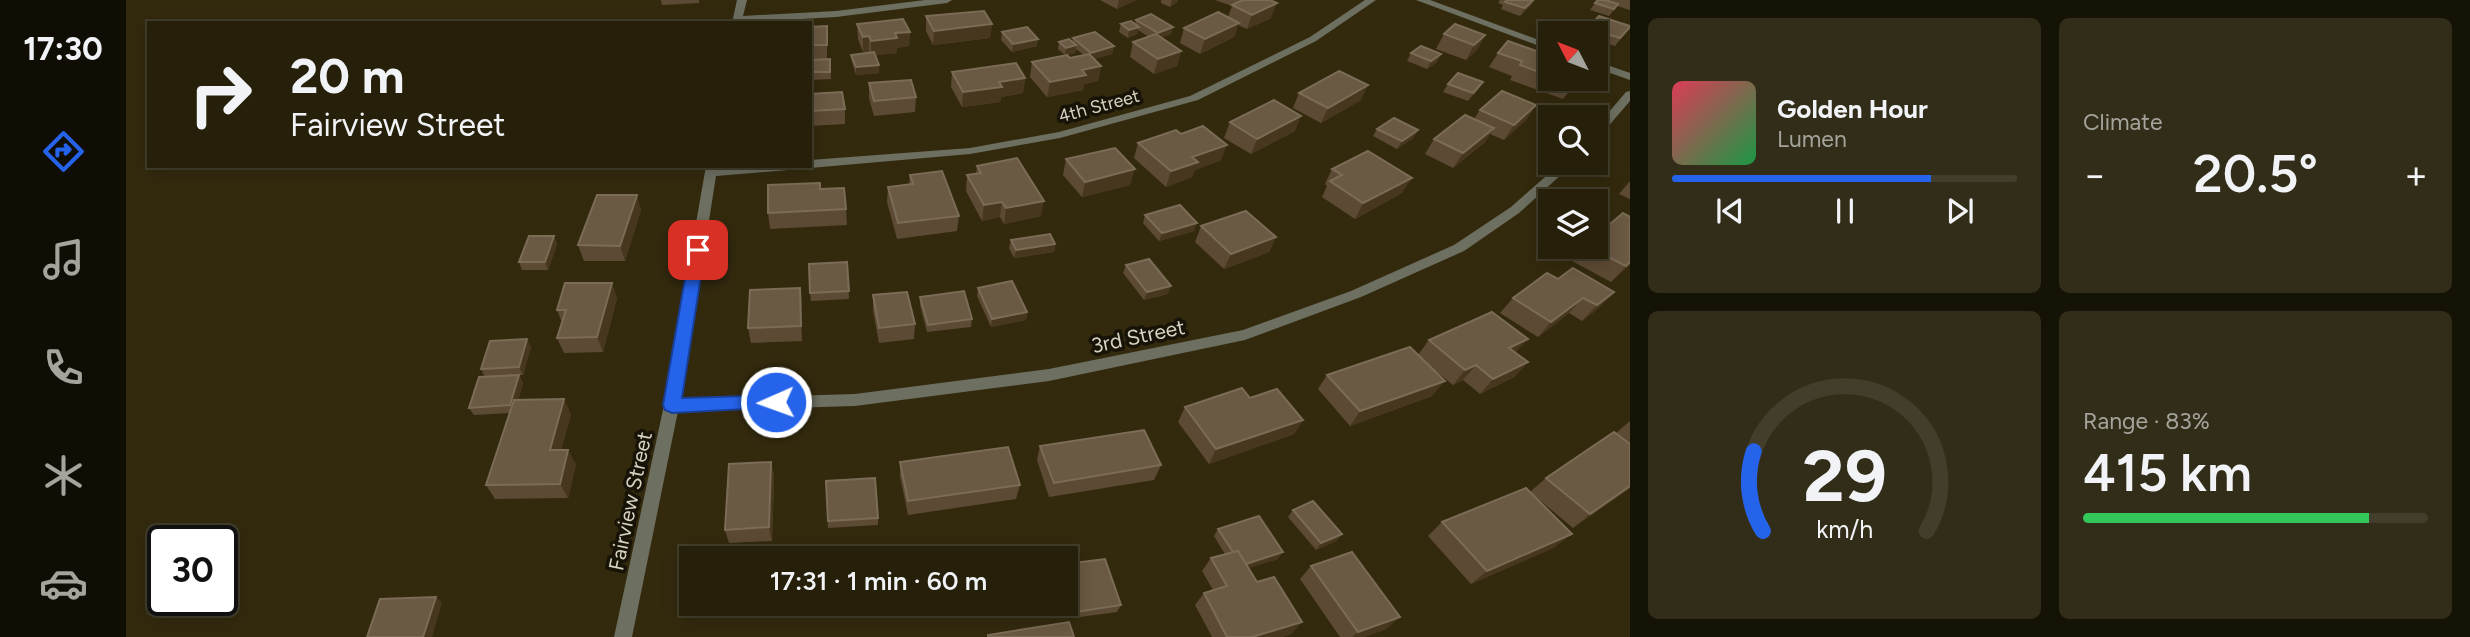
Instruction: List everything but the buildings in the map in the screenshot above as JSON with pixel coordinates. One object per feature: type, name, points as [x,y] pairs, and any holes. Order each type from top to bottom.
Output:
[{"type":"street","points":[[742,0],[738,21],[836,14],[947,0]]},
{"type":"street","name":"4th Street","points":[[812,164],[970,151],[1060,135],[1194,98],[1313,39],[1371,0]]},
{"type":"street","points":[[1421,0],[1538,43]]},
{"type":"street","points":[[1608,69],[1630,77]]},
{"type":"street","points":[[1608,120],[1630,94]]},
{"type":"street","points":[[711,170],[750,168]]},
{"type":"street","name":"Fairview Street","points":[[624,637],[672,405],[711,170]]},
{"type":"street","name":"3rd Street","points":[[672,405],[855,400],[1049,375],[1245,335],[1356,294],[1459,248],[1515,210],[1554,175]]},
{"type":"route","points":[[698,250],[672,405],[776,402]]}]
